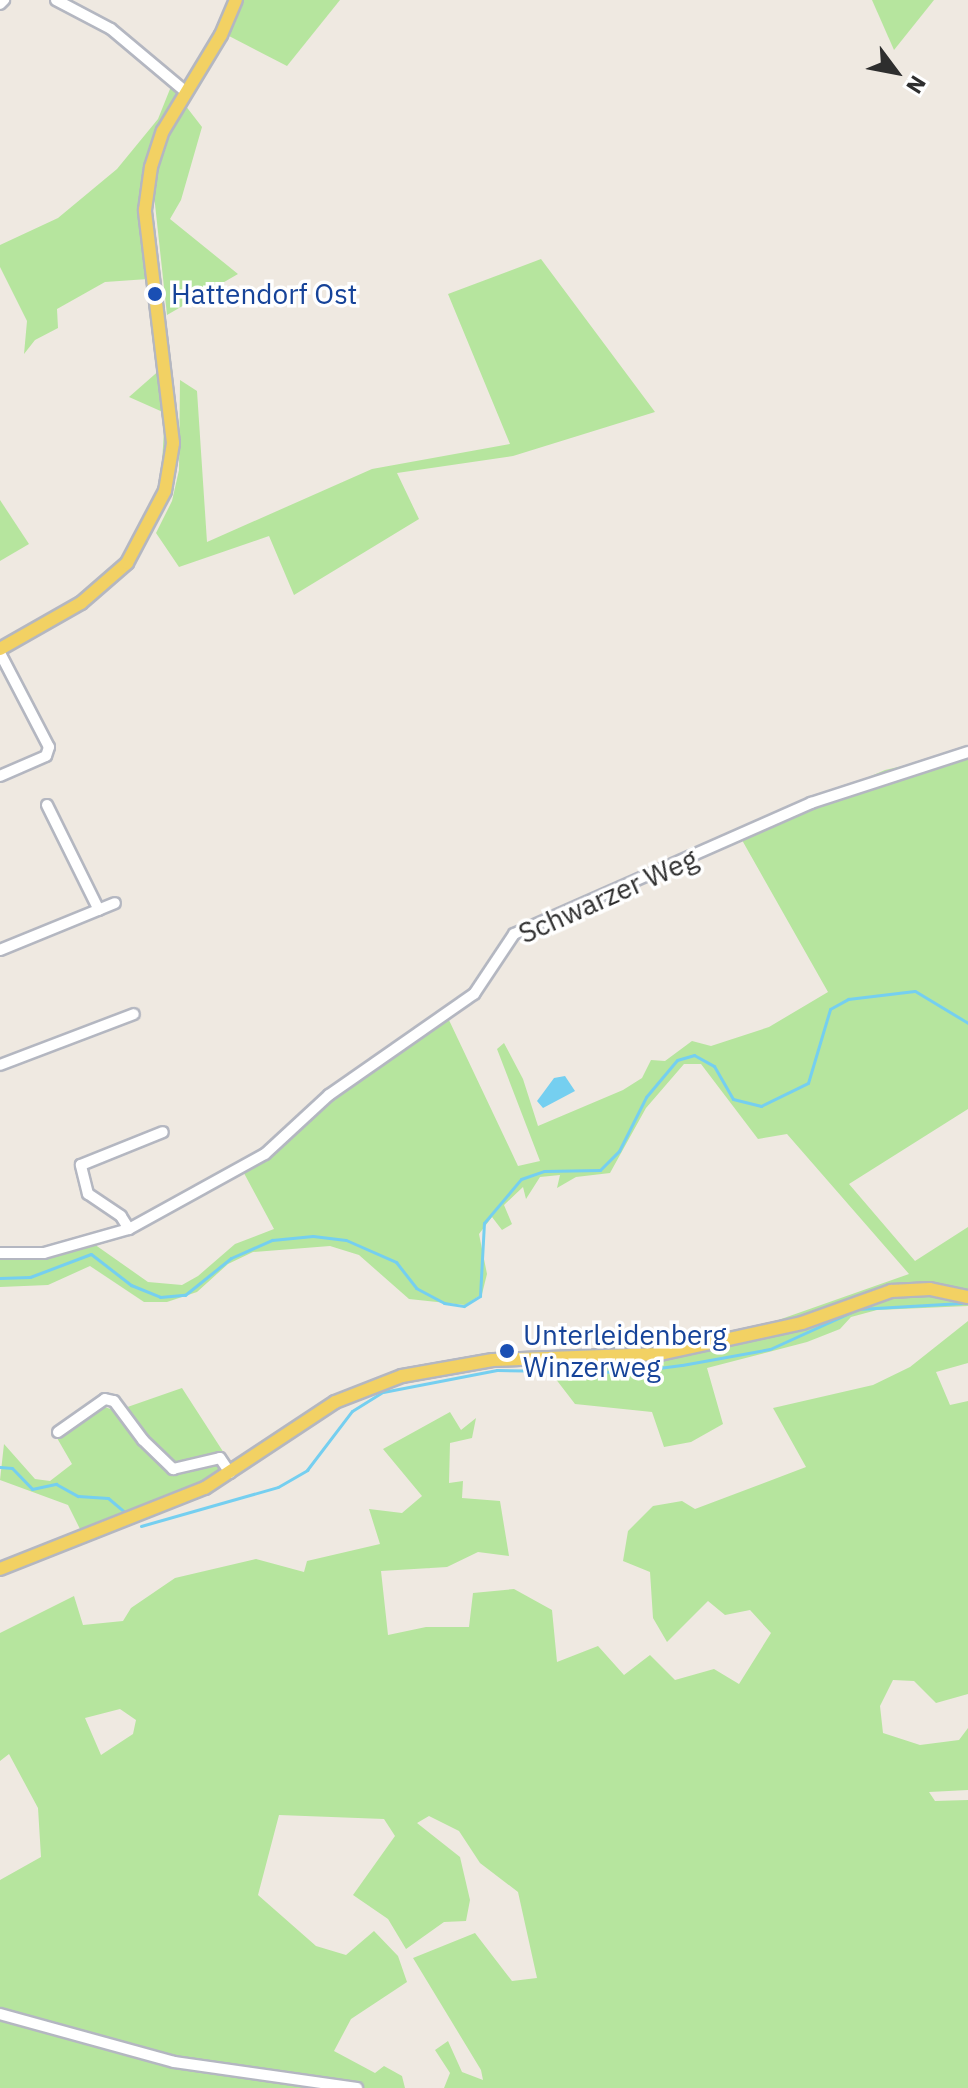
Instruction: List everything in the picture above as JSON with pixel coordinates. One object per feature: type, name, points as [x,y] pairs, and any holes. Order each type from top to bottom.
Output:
[{"type":"main road","points":[[0,651],[81,603],[127,563],[148,530],[170,470],[168,381],[145,210],[163,131],[221,35],[236,0]]},
{"type":"main road","points":[[0,1569],[182,1498],[230,1473],[335,1402],[402,1376],[493,1360],[660,1354],[802,1323],[891,1291],[930,1289],[968,1297]]},
{"type":"street","points":[[56,0],[77,3],[185,91]]},
{"type":"street","points":[[0,651],[49,747],[46,756],[0,776]]},
{"type":"street","name":"Schwarzer Weg","points":[[0,1253],[44,1253],[129,1229],[265,1154],[329,1095],[474,994],[514,934],[811,803],[968,752]]},
{"type":"street","points":[[47,805],[99,910]]},
{"type":"street","points":[[0,950],[115,903]]},
{"type":"street","points":[[0,1065],[134,1014]]},
{"type":"street","points":[[129,1229],[121,1216],[83,1188],[81,1165],[163,1132]]},
{"type":"street","points":[[58,1432],[105,1399],[114,1401],[143,1440],[173,1469],[220,1458],[230,1473]]},
{"type":"street","points":[[0,2014],[174,2062],[357,2088]]},
{"type":"green space","points":[[243,0],[340,0],[287,66],[229,36]]},
{"type":"green space","points":[[872,0],[934,0],[894,50]]},
{"type":"green space","points":[[172,84],[179,90],[146,177],[148,279],[105,282],[57,309],[58,328],[35,340],[24,354],[27,321],[0,267],[0,245],[58,218],[117,169],[158,119]]},
{"type":"green space","points":[[185,105],[202,127],[181,200],[170,219],[238,274],[167,315],[154,195],[160,155]]},
{"type":"green space","points":[[541,259],[655,412],[513,456],[397,473],[419,519],[294,595],[269,536],[179,567],[156,533],[172,501],[179,470],[180,380],[197,391],[207,542],[372,469],[510,444],[448,294]]},
{"type":"green space","points":[[162,368],[170,449],[165,478],[148,520],[161,480],[165,413],[129,397]]},
{"type":"green space","points":[[0,500],[29,544],[0,561]]},
{"type":"green space","points":[[968,751],[968,1109],[849,1184],[915,1261],[968,1227],[968,1306],[877,1310],[851,1317],[840,1329],[807,1342],[707,1368],[723,1424],[691,1442],[664,1447],[652,1412],[575,1404],[555,1378],[575,1352],[753,1329],[909,1274],[787,1134],[758,1139],[701,1064],[684,1064],[646,1108],[610,1173],[576,1177],[557,1188],[560,1175],[540,1177],[526,1199],[523,1187],[504,1205],[512,1224],[502,1230],[492,1217],[479,1234],[487,1274],[482,1294],[465,1305],[409,1299],[359,1255],[330,1246],[253,1252],[228,1264],[197,1292],[167,1302],[144,1302],[90,1266],[48,1285],[0,1287],[0,1257],[46,1258],[94,1244],[148,1282],[182,1285],[198,1276],[235,1244],[274,1229],[238,1162],[275,1141],[354,1070],[363,1077],[448,1018],[518,1166],[540,1161],[497,1049],[504,1043],[523,1079],[538,1126],[623,1090],[642,1078],[651,1060],[665,1061],[692,1041],[711,1046],[769,1027],[828,992],[738,833],[885,770]]},
{"type":"green space","points":[[968,1321],[968,1363],[936,1372],[950,1405],[968,1401],[968,1694],[936,1703],[914,1681],[893,1680],[880,1706],[883,1733],[920,1745],[959,1740],[968,1728],[968,1790],[929,1792],[935,1801],[968,1800],[968,2088],[444,2088],[450,2073],[435,2050],[448,2041],[462,2072],[483,2080],[481,2070],[413,1958],[475,1933],[512,1981],[537,1978],[518,1892],[480,1863],[459,1831],[429,1816],[417,1823],[460,1857],[470,1900],[466,1921],[444,1922],[406,1949],[388,1919],[353,1895],[395,1836],[384,1819],[279,1815],[258,1895],[316,1946],[346,1955],[374,1931],[398,1956],[407,1982],[351,2019],[334,2051],[375,2073],[384,2066],[402,2076],[405,2088],[0,2088],[0,1880],[41,1857],[38,1808],[9,1754],[0,1761],[0,1633],[74,1596],[83,1625],[123,1621],[131,1608],[175,1578],[256,1559],[304,1572],[307,1561],[380,1544],[369,1509],[402,1513],[422,1496],[383,1449],[450,1412],[461,1430],[476,1418],[472,1438],[450,1443],[449,1483],[463,1481],[462,1498],[500,1501],[509,1556],[478,1552],[447,1567],[381,1571],[388,1635],[426,1627],[469,1627],[473,1593],[514,1589],[552,1610],[557,1662],[598,1646],[624,1675],[650,1655],[675,1680],[714,1669],[739,1684],[771,1633],[750,1610],[725,1615],[708,1601],[667,1642],[653,1618],[650,1572],[623,1561],[628,1531],[653,1506],[682,1501],[695,1509],[806,1467],[773,1408],[873,1385],[910,1367]],"holes":[[[120,1709],[136,1720],[133,1734],[101,1755],[85,1718]]]},
{"type":"green space","points":[[182,1388],[233,1467],[195,1490],[82,1533],[68,1505],[0,1480],[4,1444],[35,1479],[50,1481],[72,1464],[57,1438],[102,1406],[116,1411]]},
{"type":"water","points":[[565,1076],[575,1091],[543,1108],[537,1101],[554,1078]]},
{"type":"waterway","points":[[0,1278],[30,1277],[91,1254],[131,1285],[160,1297],[185,1295],[231,1258],[272,1240],[313,1236],[346,1240],[396,1262],[416,1288],[444,1303],[464,1306],[480,1296],[484,1223],[521,1179],[544,1171],[600,1170],[619,1151],[646,1097],[677,1060],[694,1055],[714,1066],[733,1099],[761,1106],[808,1083],[830,1009],[848,999],[915,991],[968,1023]]},
{"type":"waterway","points":[[141,1526],[278,1487],[307,1470],[352,1411],[383,1392],[497,1370],[628,1372],[682,1365],[770,1349],[858,1309],[962,1303]]},
{"type":"waterway","points":[[0,1467],[12,1468],[32,1489],[56,1484],[78,1496],[108,1498],[126,1513]]},
{"type":"place","name":"Hattendorf Ost","points":[[155,294]]},
{"type":"place","name":"Unterleidenberg Winzerweg","points":[[507,1351]]}]
